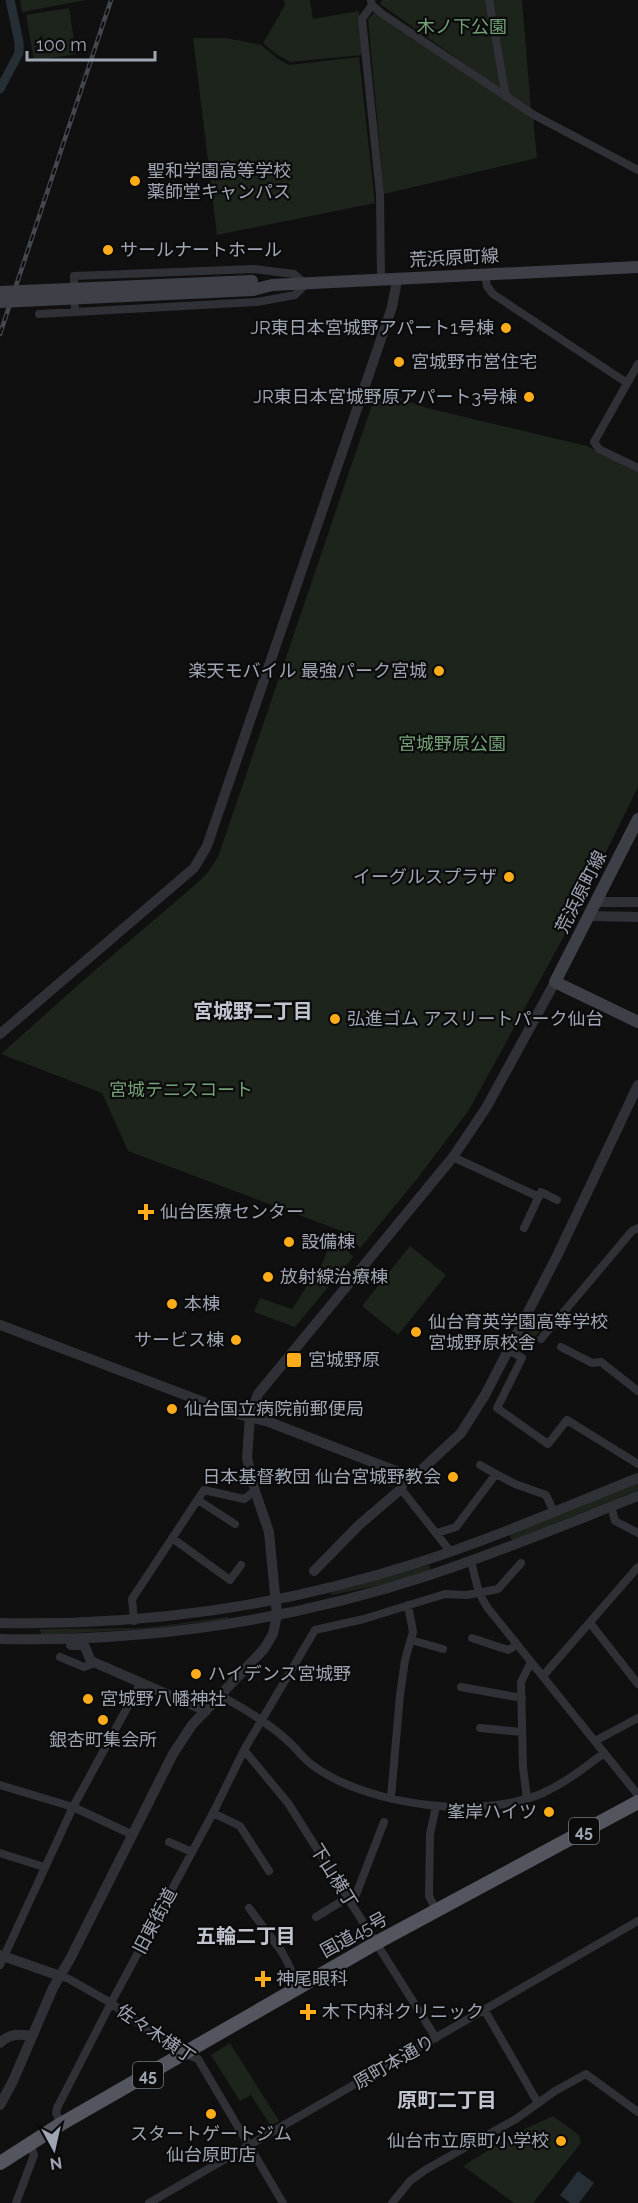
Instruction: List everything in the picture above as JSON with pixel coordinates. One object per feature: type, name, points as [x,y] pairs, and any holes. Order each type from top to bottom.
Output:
[{"type":"highway","name":"国道45号","points":[[0,2163],[62,2124],[376,1943],[638,1802]]},
{"type":"main road","name":"荒浜原町線","points":[[0,302],[252,286],[638,267]]},
{"type":"main road","name":"荒浜原町線","points":[[0,292],[252,286]]},
{"type":"main road","name":"荒浜原町線","points":[[555,982],[634,833],[638,819]]},
{"type":"main road","points":[[555,982],[638,1022]]},
{"type":"street","points":[[489,0],[506,97]]},
{"type":"street","points":[[381,281],[380,194],[362,19],[372,3],[534,115],[638,170]]},
{"type":"street","points":[[39,314],[257,302],[295,295],[306,284],[294,274],[254,269],[72,275],[75,311]]},
{"type":"street","points":[[485,275],[487,286],[493,294],[627,383]]},
{"type":"street","points":[[0,1034],[194,868],[205,851],[392,307],[397,280]]},
{"type":"street","points":[[638,364],[594,442],[599,449],[638,468]]},
{"type":"street","points":[[596,902],[638,902]]},
{"type":"street","points":[[590,916],[638,917]]},
{"type":"street","points":[[0,2105],[60,1976],[173,1754],[192,1725],[264,1649],[273,1634],[277,1615],[269,1532],[247,1458],[250,1417],[258,1394],[453,1157],[486,1108],[555,982]]},
{"type":"street","points":[[0,1325],[230,1412],[269,1422],[406,1474],[417,1474],[423,1471],[461,1433],[485,1395],[558,1254],[638,1085]]},
{"type":"street","points":[[453,1157],[539,1197]]},
{"type":"street","points":[[524,1228],[541,1192],[556,1200]]},
{"type":"street","points":[[541,1339],[597,1271],[638,1227]]},
{"type":"street","points":[[561,1347],[592,1363],[601,1362],[636,1387]]},
{"type":"street","points":[[508,1350],[522,1358],[497,1408],[548,1444],[567,1420],[638,1464]]},
{"type":"street","points":[[480,1465],[515,1484],[546,1495],[554,1512]]},
{"type":"street","points":[[314,1571],[359,1525],[401,1489],[406,1474]]},
{"type":"street","points":[[437,1533],[456,1527],[496,1474]]},
{"type":"street","points":[[0,1623],[134,1621],[204,1612],[275,1599],[380,1574],[450,1551],[638,1478]]},
{"type":"street","points":[[401,1489],[450,1551]]},
{"type":"street","points":[[134,1621],[132,1599],[204,1490],[244,1499],[255,1491]]},
{"type":"street","points":[[0,1639],[159,1634],[277,1615],[391,1587],[471,1561],[638,1496]]},
{"type":"street","points":[[198,1500],[235,1524]]},
{"type":"street","points":[[611,1506],[615,1521],[638,1533]]},
{"type":"street","points":[[172,1538],[230,1580],[241,1565]]},
{"type":"street","points":[[471,1561],[479,1593],[487,1607],[638,1795]]},
{"type":"street","points":[[479,1593],[498,1589],[521,1563]]},
{"type":"street","points":[[543,1676],[638,1567]]},
{"type":"street","name":"旧東街道","points":[[62,2124],[56,2113],[57,2108],[244,1750],[315,1630],[364,1619],[446,1594],[479,1593]]},
{"type":"street","points":[[391,1797],[400,1695],[405,1660],[413,1632],[408,1605]]},
{"type":"street","points":[[590,1623],[638,1684]]},
{"type":"street","points":[[95,1663],[93,1648],[98,1644],[131,1642],[159,1634]]},
{"type":"street","points":[[472,1638],[508,1650],[517,1645]]},
{"type":"street","points":[[39,1639],[58,1645],[84,1646],[88,1658],[95,1663],[206,1711]]},
{"type":"street","points":[[411,1640],[443,1649]]},
{"type":"street","points":[[60,1657],[84,1667],[95,1663]]},
{"type":"street","points":[[527,1798],[523,1767],[521,1682],[531,1662]]},
{"type":"street","points":[[60,1976],[1,1959],[73,1807],[140,1684]]},
{"type":"street","points":[[461,1687],[522,1698]]},
{"type":"street","points":[[221,1696],[262,1719],[313,1767],[356,1788],[436,1806],[493,1806],[542,1794],[564,1782],[604,1753]]},
{"type":"street","points":[[595,1741],[638,1718]]},
{"type":"street","points":[[480,1728],[522,1732]]},
{"type":"street","name":"下山横丁","points":[[244,1750],[288,1803],[436,2038]]},
{"type":"street","points":[[0,1785],[73,1807],[132,1834]]},
{"type":"street","points":[[436,1806],[430,1834],[429,1896],[436,1910]]},
{"type":"street","points":[[213,1813],[240,1826],[268,1871]]},
{"type":"street","points":[[316,1917],[349,1902],[384,1822]]},
{"type":"street","points":[[169,1842],[192,1852]]},
{"type":"street","points":[[0,1853],[44,1867]]},
{"type":"street","points":[[249,1908],[282,1952],[300,1987]]},
{"type":"street","name":"原町本通り","points":[[149,2203],[638,1921]]},
{"type":"street","name":"佐々木横丁","points":[[60,1976],[111,2003],[170,2047],[198,2060],[283,2203]]},
{"type":"street","points":[[484,2009],[538,2103]]},
{"type":"street","points":[[0,2043],[8,2036],[32,2036]]},
{"type":"street","points":[[392,2203],[410,2181],[425,2170],[516,2119],[555,2091],[586,2074],[638,2112]]},
{"type":"street","points":[[16,2203],[34,2155],[30,2144]]},
{"type":"green space","points":[[20,0],[86,0],[22,12]]},
{"type":"green space","points":[[284,0],[310,0],[313,19],[359,11],[362,55],[290,62],[276,54],[263,43],[285,5]]},
{"type":"green space","name":"木ノ下公園","points":[[382,0],[485,0],[503,91],[380,4]]},
{"type":"green space","points":[[492,0],[522,0],[531,109],[509,94]]},
{"type":"green space","points":[[69,8],[76,54],[34,61],[26,15]]},
{"type":"green space","points":[[374,13],[533,118],[537,158],[384,194],[368,19]]},
{"type":"green space","points":[[193,38],[226,38],[261,45],[289,65],[359,57],[375,203],[217,235]]},
{"type":"green space","name":"宮城野原公園","points":[[377,390],[427,408],[587,446],[638,472],[638,787],[570,925],[469,1110],[417,1179],[360,1248],[347,1233],[128,1151],[102,1093],[1,1054],[196,884],[209,871],[218,857]]},
{"type":"green space","points":[[339,1240],[353,1257],[295,1327],[254,1312],[260,1298],[292,1309],[323,1262],[331,1241]]},
{"type":"green space","points":[[410,1246],[446,1275],[398,1335],[362,1306]]},
{"type":"green space","points":[[535,1317],[548,1325],[527,1343],[523,1351],[519,1352],[517,1346],[531,1320],[533,1321]]},
{"type":"green space","points":[[638,1483],[638,1490],[512,1541],[509,1534]]},
{"type":"green space","points":[[429,1565],[431,1570],[386,1584],[331,1595],[331,1593]]},
{"type":"green space","points":[[228,1617],[228,1619],[144,1629],[41,1635],[40,1629],[144,1628]]},
{"type":"green space","points":[[230,2043],[279,2121],[271,2126],[251,2095],[240,2101],[211,2055]]},
{"type":"green space","points":[[553,2116],[579,2135],[581,2143],[533,2203],[514,2203],[463,2166],[516,2133]]},
{"type":"shaded area","points":[[578,2171],[594,2183],[579,2203],[570,2203],[560,2195]]},
{"type":"waterway","points":[[0,89],[19,53],[19,42],[10,0]]},
{"type":"railway","points":[[0,334],[111,0]]},
{"type":"place","name":"聖和学園高等学校 薬師堂キャンパス","points":[[135,181]]},
{"type":"place","name":"サールナートホール","points":[[108,250]]},
{"type":"place","name":"JR東日本宮城野アパート1号棟","points":[[506,328]]},
{"type":"place","name":"宮城野市営住宅","points":[[399,362]]},
{"type":"place","name":"JR東日本宮城野原アパート3号棟","points":[[529,397]]},
{"type":"place","name":"楽天モバイル 最強パーク宮城","points":[[439,671]]},
{"type":"place","name":"イーグルスプラザ","points":[[509,877]]},
{"type":"place","name":"弘進ゴム アスリートパーク仙台","points":[[335,1019]]},
{"type":"place","name":"仙台医療センター","points":[[146,1212]]},
{"type":"place","name":"設備棟","points":[[289,1242]]},
{"type":"place","name":"放射線治療棟","points":[[268,1277]]},
{"type":"place","name":"本棟","points":[[172,1304]]},
{"type":"place","name":"仙台育英学園高等学校 宮城野原校舎","points":[[416,1332]]},
{"type":"place","name":"サービス棟","points":[[236,1340]]},
{"type":"place","name":"宮城野原","points":[[294,1360]]},
{"type":"place","name":"仙台国立病院前郵便局","points":[[172,1409]]},
{"type":"place","name":"日本基督教団 仙台宮城野教会","points":[[453,1477]]},
{"type":"place","name":"ハイデンス宮城野","points":[[196,1674]]},
{"type":"place","name":"宮城野八幡神社","points":[[88,1699]]},
{"type":"place","name":"銀杏町集会所","points":[[103,1720]]},
{"type":"place","name":"峯岸ハイツ","points":[[549,1812]]},
{"type":"place","name":"神尾眼科","points":[[263,1979]]},
{"type":"place","name":"木下内科クリニック","points":[[308,2012]]},
{"type":"place","name":"スタートゲートジム 仙台原町店","points":[[211,2114]]},
{"type":"place","name":"仙台市立原町小学校","points":[[561,2141]]},
{"type":"district","name":"宮城野二丁目","points":[[253,1011]]},
{"type":"district","name":"五輪二丁目","points":[[246,1936]]},
{"type":"district","name":"原町二丁目","points":[[447,2100]]},
{"type":"park label","name":"宮城テニスコート","points":[[181,1090]]}]
